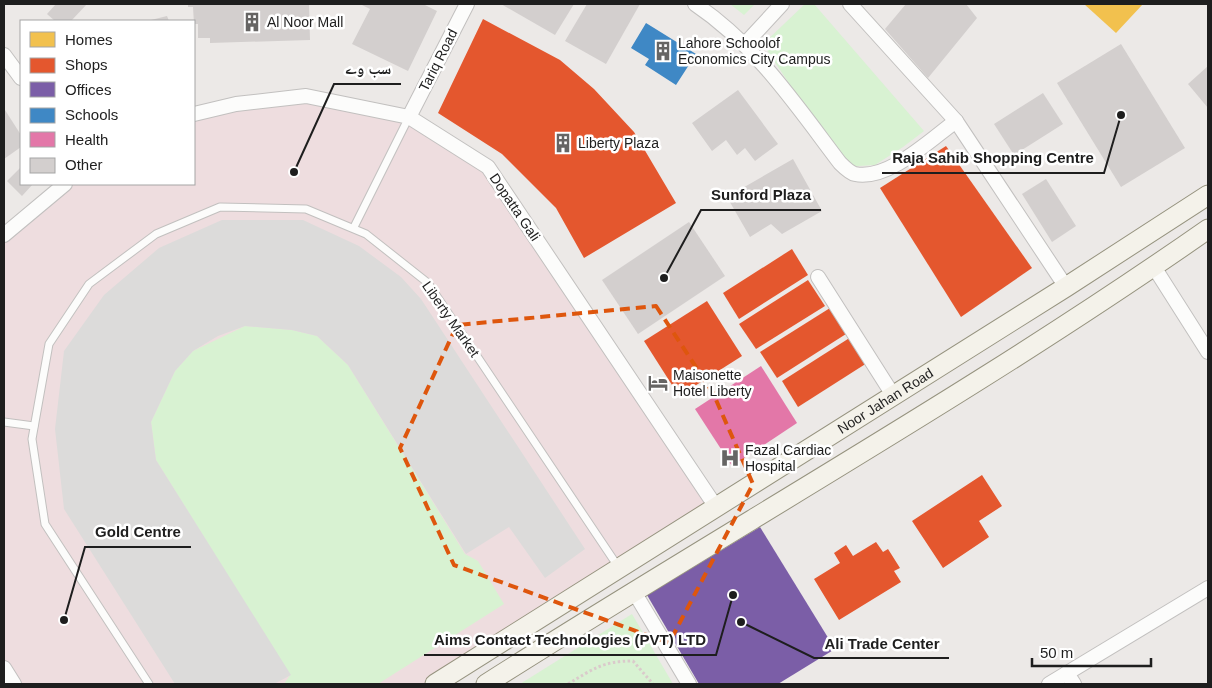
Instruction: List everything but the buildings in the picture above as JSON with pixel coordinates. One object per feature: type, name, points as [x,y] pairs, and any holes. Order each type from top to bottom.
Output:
[{"type":"street","name":"Tariq Road","points":[[409,117],[467,4]]},
{"type":"street","points":[[695,4],[746,44],[762,61],[840,163],[853,174],[870,175],[896,165],[956,121]]},
{"type":"street","points":[[746,44],[782,4]]},
{"type":"street","points":[[850,4],[956,121],[1066,287]]},
{"type":"street","points":[[4,55],[20,77]]},
{"type":"street","name":"Dopatta Gali","points":[[195,114],[236,104],[306,96],[409,117],[488,167],[716,507]]},
{"type":"street","points":[[4,235],[64,185]]},
{"type":"street","name":"Noor Jahan Road","points":[[434,684],[1066,287],[1208,194]]},
{"type":"street","points":[[486,684],[633,590],[980,381],[1154,268],[1208,228]]},
{"type":"street","points":[[1154,268],[1208,352]]},
{"type":"street","points":[[818,277],[893,395]]},
{"type":"street","points":[[1049,684],[1070,679],[1208,588]]},
{"type":"street","points":[[633,590],[689,684]]},
{"type":"street","points":[[4,668],[14,684]]},
{"type":"lane","points":[[354,227],[409,117]]},
{"type":"lane","name":"Liberty Market","points":[[149,684],[45,524],[32,439],[50,344],[89,284],[156,234],[220,207],[306,209],[354,227],[428,283],[619,568]]},
{"type":"lane","points":[[4,422],[34,426]]},
{"type":"path","points":[[568,684],[612,661],[633,661],[653,684]]},
{"type":"highlighted area","points":[[656,306],[713,393],[753,484],[669,643],[454,565],[400,448],[457,325]]},
{"type":"shaded area","points":[[306,96],[409,117],[488,167],[712,505],[430,684],[14,684],[4,668],[4,236],[69,185],[195,185],[195,114]]},
{"type":"shaded area","points":[[222,220],[303,220],[359,246],[401,277],[421,299],[585,549],[545,578],[509,527],[466,554],[348,365],[317,336],[292,330],[245,326],[218,336],[193,351],[175,371],[151,422],[156,460],[291,675],[274,684],[175,684],[64,509],[55,429],[64,351],[104,295],[159,248]]},
{"type":"green space","points":[[730,4],[755,4],[744,15]]},
{"type":"green space","points":[[805,4],[814,4],[924,131],[875,165],[844,167],[763,44]]},
{"type":"green space","points":[[245,326],[292,330],[317,336],[348,365],[465,554],[478,561],[504,604],[378,684],[284,684],[290,675],[156,460],[151,422],[175,371],[193,351]]},
{"type":"green space","points":[[632,614],[673,684],[520,684]]},
{"type":"place","name":"Al Noor Mall","points":[[252,22]]},
{"type":"place","name":"Lahore Schoolof Economics City Campus","points":[[663,51]]},
{"type":"place","name":"Raja Sahib Shopping Centre","points":[[1121,115]]},
{"type":"place","name":"Liberty Plaza","points":[[563,143]]},
{"type":"place","name":"سب وے","points":[[294,172]]},
{"type":"place","name":"Sunford Plaza","points":[[664,278]]},
{"type":"place","name":"Maisonette Hotel Liberty","points":[[658,383]]},
{"type":"place","name":"Fazal Cardiac Hospital","points":[[730,458]]},
{"type":"place","name":"Aims Contact Technologies (PVT) LTD","points":[[733,595]]},
{"type":"place","name":"Gold Centre","points":[[64,620]]},
{"type":"place","name":"Ali Trade Center","points":[[741,622]]}]
